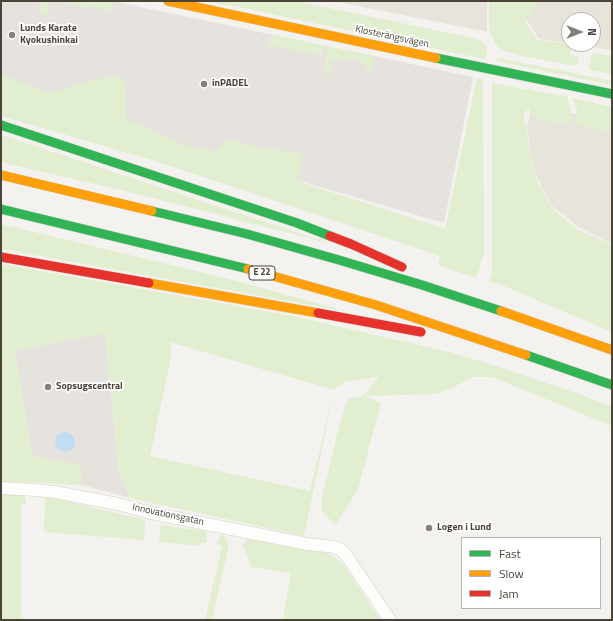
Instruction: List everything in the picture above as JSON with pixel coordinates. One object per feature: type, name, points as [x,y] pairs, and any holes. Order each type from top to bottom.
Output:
[{"type":"main road","name":"Klosterängsvägen","points":[[168,1],[612,94]]},
{"type":"main road","points":[[1,125],[297,223],[351,244],[488,307]]},
{"type":"main road","points":[[1,175],[247,234],[340,260],[528,320],[612,350]]},
{"type":"main road","name":"E 22","points":[[1,209],[241,267],[376,305],[612,385]]},
{"type":"main road","points":[[1,257],[281,306],[518,352]]},
{"type":"street","name":"Innovationsgatan","points":[[1,488],[35,490],[78,497],[307,544],[335,546],[346,555],[390,620]]},
{"type":"shaded area","points":[[1,1],[112,1],[473,77],[444,223],[135,133],[1,77]]},
{"type":"shaded area","points":[[333,1],[487,1],[487,32]]},
{"type":"shaded area","points":[[515,1],[612,1],[612,50],[601,48],[601,12],[561,12],[561,42],[539,39]]},
{"type":"shaded area","points":[[134,13],[183,22],[175,56],[127,46]]},
{"type":"shaded area","points":[[246,42],[268,47],[268,50],[276,52],[261,125],[230,118]]},
{"type":"shaded area","points":[[536,107],[612,120],[612,244],[578,227],[553,207],[543,190],[536,175],[531,158],[527,127],[531,111]]},
{"type":"shaded area","points":[[105,333],[119,473],[130,498],[82,485],[80,465],[32,456],[15,351]]},
{"type":"green space","points":[[40,1],[50,1],[48,16],[40,13],[38,8]]},
{"type":"green space","points":[[62,1],[113,2],[111,11],[87,6],[87,9],[62,3]]},
{"type":"green space","points":[[207,1],[295,1],[469,37],[479,40],[486,45],[486,57],[484,59]]},
{"type":"green space","points":[[535,1],[536,7],[525,20],[537,40],[561,43],[561,52],[571,52],[570,55],[579,57],[577,66],[521,56],[502,50],[495,43],[489,29],[489,2],[487,2]]},
{"type":"green space","points":[[271,35],[324,46],[322,56],[268,45]]},
{"type":"green space","points":[[329,46],[374,57],[371,72],[357,60],[345,58],[329,63],[333,73],[323,73]]},
{"type":"green space","points":[[592,53],[612,56],[612,74],[590,70],[589,68]]},
{"type":"green space","points":[[498,58],[612,81],[612,85],[496,61]]},
{"type":"green space","points":[[1,74],[52,93],[92,80],[119,76],[125,82],[126,119],[185,145],[217,151],[225,139],[264,148],[303,154],[297,181],[445,229],[477,78],[483,79],[484,252],[476,278],[438,265],[440,256],[152,160],[1,116]]},
{"type":"green space","points":[[492,83],[524,90],[529,89],[567,96],[572,117],[572,125],[562,122],[560,124],[531,117],[529,109],[524,114],[531,161],[538,183],[553,209],[577,229],[612,245],[612,332],[499,284],[489,282],[492,274]]},
{"type":"green space","points":[[572,98],[612,107],[612,132],[576,125],[577,110]]},
{"type":"green space","points":[[1,135],[332,244],[137,194],[1,162]]},
{"type":"green space","points":[[1,224],[225,278],[349,312],[1,249]]},
{"type":"green space","points":[[1,264],[293,316],[449,352],[582,395],[612,407],[612,426],[492,377],[472,377],[454,387],[436,394],[365,396],[381,403],[358,489],[335,525],[322,511],[321,502],[340,423],[348,399],[363,396],[379,377],[346,381],[334,390],[304,536],[130,498],[119,473],[105,333],[15,351],[32,456],[81,465],[82,485],[25,482],[1,483]],"holes":[[[170,342],[334,390],[310,491],[150,456],[172,352]]]},
{"type":"green space","points":[[1,493],[25,494],[26,504],[21,504],[21,620],[1,620]]},
{"type":"green space","points":[[45,496],[142,519],[145,522],[144,540],[44,532]]},
{"type":"green space","points":[[161,525],[204,531],[207,533],[206,543],[199,543],[198,546],[159,542]]},
{"type":"green space","points":[[221,534],[229,544],[212,620],[205,620],[222,546],[217,544]]},
{"type":"green space","points":[[248,539],[328,553],[342,563],[380,620],[283,620],[291,573],[251,567],[243,545]]},
{"type":"water","points":[[61,432],[69,432],[75,438],[75,446],[69,452],[61,452],[55,446],[55,438]]},
{"type":"traffic: fast","points":[[436,58],[612,94]]},
{"type":"traffic: fast","points":[[1,125],[297,223],[330,236]]},
{"type":"traffic: fast","points":[[1,209],[248,269]]},
{"type":"traffic: fast","points":[[152,211],[247,234],[339,260],[501,311]]},
{"type":"traffic: fast","points":[[526,355],[612,385]]},
{"type":"traffic: slow","points":[[168,1],[436,58]]},
{"type":"traffic: slow","points":[[1,175],[152,211]]},
{"type":"traffic: slow","points":[[248,269],[376,305],[526,355]]},
{"type":"traffic: slow","points":[[149,283],[318,313]]},
{"type":"traffic: slow","points":[[501,311],[612,350]]},
{"type":"traffic: jam","points":[[330,236],[402,267]]},
{"type":"traffic: jam","points":[[1,257],[149,283]]},
{"type":"traffic: jam","points":[[318,313],[421,332]]},
{"type":"place","name":"Lunds Karate Kyokushinkai","points":[[12,35]]},
{"type":"place","name":"inPADEL","points":[[204,84]]},
{"type":"place","name":"Sopsugscentral","points":[[48,387]]},
{"type":"place","name":"Logen i Lund","points":[[429,528]]}]
